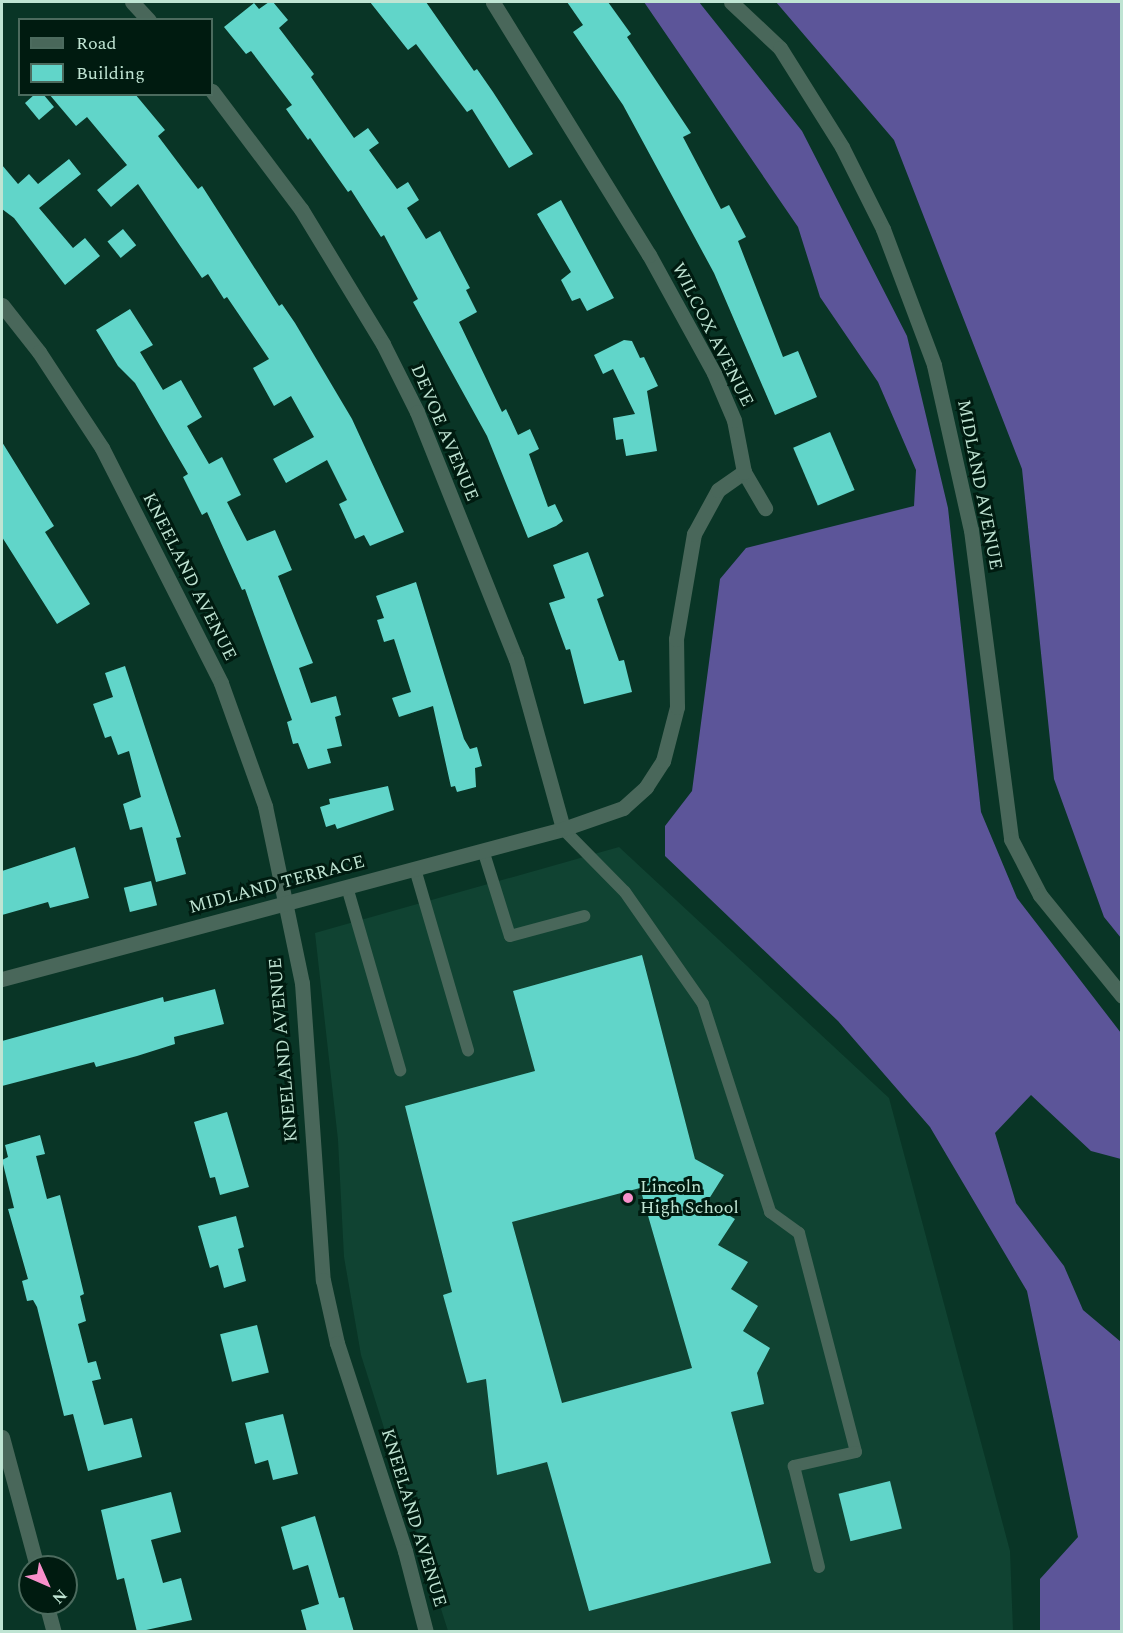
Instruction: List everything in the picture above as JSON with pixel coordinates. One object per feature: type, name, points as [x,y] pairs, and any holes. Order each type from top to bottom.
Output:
[{"type":"street","points":[[132,2],[147,18]]},
{"type":"street","name":"WILCOX AVENUE","points":[[493,2],[649,255],[714,374],[734,420],[744,472],[765,508]]},
{"type":"street","name":"MIDLAND AVENUE","points":[[731,2],[780,48],[842,147],[883,229],[934,365],[972,530],[1011,839],[1040,896],[1122,996]]},
{"type":"street","name":"DEVOE AVENUE","points":[[213,92],[301,209],[383,344],[417,412],[516,659],[563,829]]},
{"type":"street","name":"KNEELAND AVENUE","points":[[2,305],[39,352],[102,448],[221,683],[265,806],[288,903],[302,983],[323,1280],[337,1343],[405,1551],[426,1632]]},
{"type":"street","points":[[563,829],[623,808],[646,787],[663,761],[677,708],[676,639],[694,534],[718,490],[744,472]]},
{"type":"street","name":"MIDLAND TERRACE","points":[[2,979],[563,829]]},
{"type":"street","points":[[2,1437],[34,1555]]},
{"type":"street","points":[[49,1615],[54,1632]]},
{"type":"lane","points":[[563,829],[625,892],[704,1004],[770,1212],[799,1233],[856,1452],[794,1466],[819,1567]]},
{"type":"lane","points":[[483,850],[510,936],[584,916]]},
{"type":"lane","points":[[415,869],[468,1050]]},
{"type":"lane","points":[[347,887],[400,1070]]},
{"type":"shaded area","points":[[644,2],[699,2],[802,131],[907,336],[948,508],[981,812],[1017,898],[1121,1033],[1121,1159],[1091,1151],[1031,1095],[995,1133],[1016,1203],[1064,1266],[1083,1310],[1121,1342],[1121,1631],[1040,1631],[1040,1579],[1078,1537],[1027,1291],[930,1127],[838,1021],[665,856],[665,826],[692,791],[720,579],[746,548],[914,506],[916,470],[878,382],[820,297],[798,227]]},
{"type":"shaded area","points":[[776,2],[1121,2],[1121,938],[1104,917],[1054,779],[1022,469],[894,140]]},
{"type":"shaded area","name":"Lincoln High School","points":[[619,847],[889,1098],[1010,1551],[1013,1631],[448,1631],[361,1355],[344,1257],[338,1140],[315,933]]},
{"type":"building","points":[[273,2],[288,20],[279,28],[314,74],[311,77],[354,138],[368,128],[379,143],[369,150],[397,189],[408,182],[419,200],[407,208],[426,239],[440,231],[470,288],[466,290],[477,312],[459,322],[502,412],[506,409],[518,435],[530,429],[539,449],[529,454],[548,507],[555,504],[563,521],[556,526],[528,538],[487,436],[413,302],[418,299],[384,235],[381,237],[351,190],[348,192],[310,138],[308,140],[286,109],[292,105],[251,51],[246,54],[224,27],[254,3],[259,9]]},
{"type":"building","points":[[370,2],[426,2],[474,71],[477,69],[533,154],[509,168],[472,109],[467,112],[416,44],[408,50]]},
{"type":"building","points":[[567,2],[608,2],[631,34],[627,37],[691,133],[683,137],[721,209],[729,205],[746,237],[738,241],[783,357],[798,351],[817,397],[775,415],[714,273],[623,105],[573,32],[583,25]]},
{"type":"building","points":[[33,96],[45,96],[54,107],[39,120],[25,103]]},
{"type":"building","points":[[51,96],[137,96],[165,130],[158,136],[198,189],[202,186],[279,306],[282,304],[295,323],[352,419],[404,532],[370,546],[364,535],[355,539],[339,504],[347,500],[327,460],[286,483],[273,459],[314,437],[291,396],[274,406],[253,368],[269,359],[227,297],[224,299],[208,274],[202,278],[138,184],[111,207],[97,190],[127,165],[87,117],[76,126]]},
{"type":"building","points":[[69,159],[81,174],[39,208],[73,248],[85,238],[100,256],[65,285],[14,218],[2,209],[2,165],[18,184],[29,174],[38,184]]},
{"type":"building","points":[[561,200],[614,298],[587,311],[580,298],[572,301],[561,280],[571,272],[537,214]]},
{"type":"building","points":[[123,229],[136,245],[121,258],[107,242]]},
{"type":"building","points":[[130,309],[153,345],[140,352],[163,390],[181,380],[202,417],[187,426],[209,464],[222,457],[241,495],[227,502],[247,541],[275,530],[292,570],[278,576],[313,663],[299,668],[311,703],[336,696],[341,715],[335,717],[342,746],[327,749],[331,763],[308,769],[298,743],[293,744],[287,722],[292,720],[245,589],[242,590],[207,512],[202,515],[183,477],[188,474],[135,383],[118,366],[96,330]]},
{"type":"building","points":[[624,340],[632,341],[640,358],[644,357],[658,386],[647,391],[657,451],[626,456],[623,439],[616,440],[613,418],[635,414],[613,369],[603,374],[594,355]]},
{"type":"building","points":[[830,432],[855,490],[818,506],[793,448]]},
{"type":"building","points":[[2,442],[54,526],[45,532],[90,604],[57,624],[2,537]]},
{"type":"building","points":[[588,552],[604,596],[597,599],[619,661],[624,660],[632,692],[584,704],[570,649],[566,650],[549,603],[565,598],[553,565]]},
{"type":"building","points":[[416,582],[464,739],[470,749],[477,747],[482,766],[475,768],[476,787],[457,792],[455,786],[451,787],[433,706],[399,717],[392,698],[411,692],[394,639],[384,642],[377,620],[384,618],[376,596]]},
{"type":"building","points":[[125,666],[181,837],[176,838],[186,874],[156,882],[142,827],[130,830],[123,804],[141,797],[129,751],[118,755],[111,736],[105,738],[93,704],[113,697],[105,673]]},
{"type":"building","points":[[388,786],[394,810],[337,829],[335,824],[326,827],[320,807],[330,804],[329,799]]},
{"type":"building","points":[[75,847],[89,898],[50,908],[48,902],[2,915],[2,871]]},
{"type":"building","points":[[151,881],[157,905],[130,912],[124,888]]},
{"type":"building","name":"Lincoln High School","points":[[642,955],[695,1159],[724,1175],[707,1202],[735,1219],[718,1245],[748,1262],[731,1289],[758,1306],[743,1331],[770,1348],[757,1373],[764,1404],[731,1412],[771,1563],[589,1611],[547,1462],[497,1475],[486,1379],[467,1383],[443,1295],[452,1292],[405,1106],[535,1071],[513,991]],"holes":[[[640,1188],[692,1368],[562,1403],[512,1222]]]},
{"type":"building","points":[[215,989],[224,1024],[174,1037],[175,1044],[137,1056],[96,1067],[94,1062],[2,1086],[2,1041],[163,997],[164,1002]]},
{"type":"building","points":[[227,1112],[249,1187],[220,1195],[215,1177],[210,1178],[194,1122]]},
{"type":"building","points":[[40,1135],[45,1154],[36,1156],[47,1199],[60,1195],[84,1294],[80,1296],[86,1321],[78,1324],[88,1363],[96,1361],[101,1379],[92,1381],[104,1425],[132,1418],[142,1457],[88,1471],[73,1414],[64,1416],[37,1307],[33,1300],[27,1301],[22,1281],[28,1279],[8,1209],[14,1208],[2,1160],[8,1157],[5,1145]]},
{"type":"building","points":[[236,1216],[244,1247],[238,1249],[246,1281],[224,1288],[218,1265],[210,1268],[198,1226]]},
{"type":"building","points":[[257,1325],[269,1373],[232,1382],[220,1334]]},
{"type":"building","points":[[283,1414],[298,1474],[273,1480],[268,1460],[255,1464],[245,1423]]},
{"type":"building","points":[[890,1481],[902,1529],[850,1541],[839,1494]]},
{"type":"building","points":[[171,1492],[181,1532],[151,1540],[163,1583],[181,1578],[192,1620],[137,1632],[124,1578],[117,1580],[101,1510]]},
{"type":"building","points":[[315,1516],[339,1598],[344,1597],[354,1632],[307,1632],[301,1610],[319,1604],[308,1565],[293,1570],[281,1527]]},
{"type":"place","name":"Lincoln High School","points":[[628,1198]]}]
